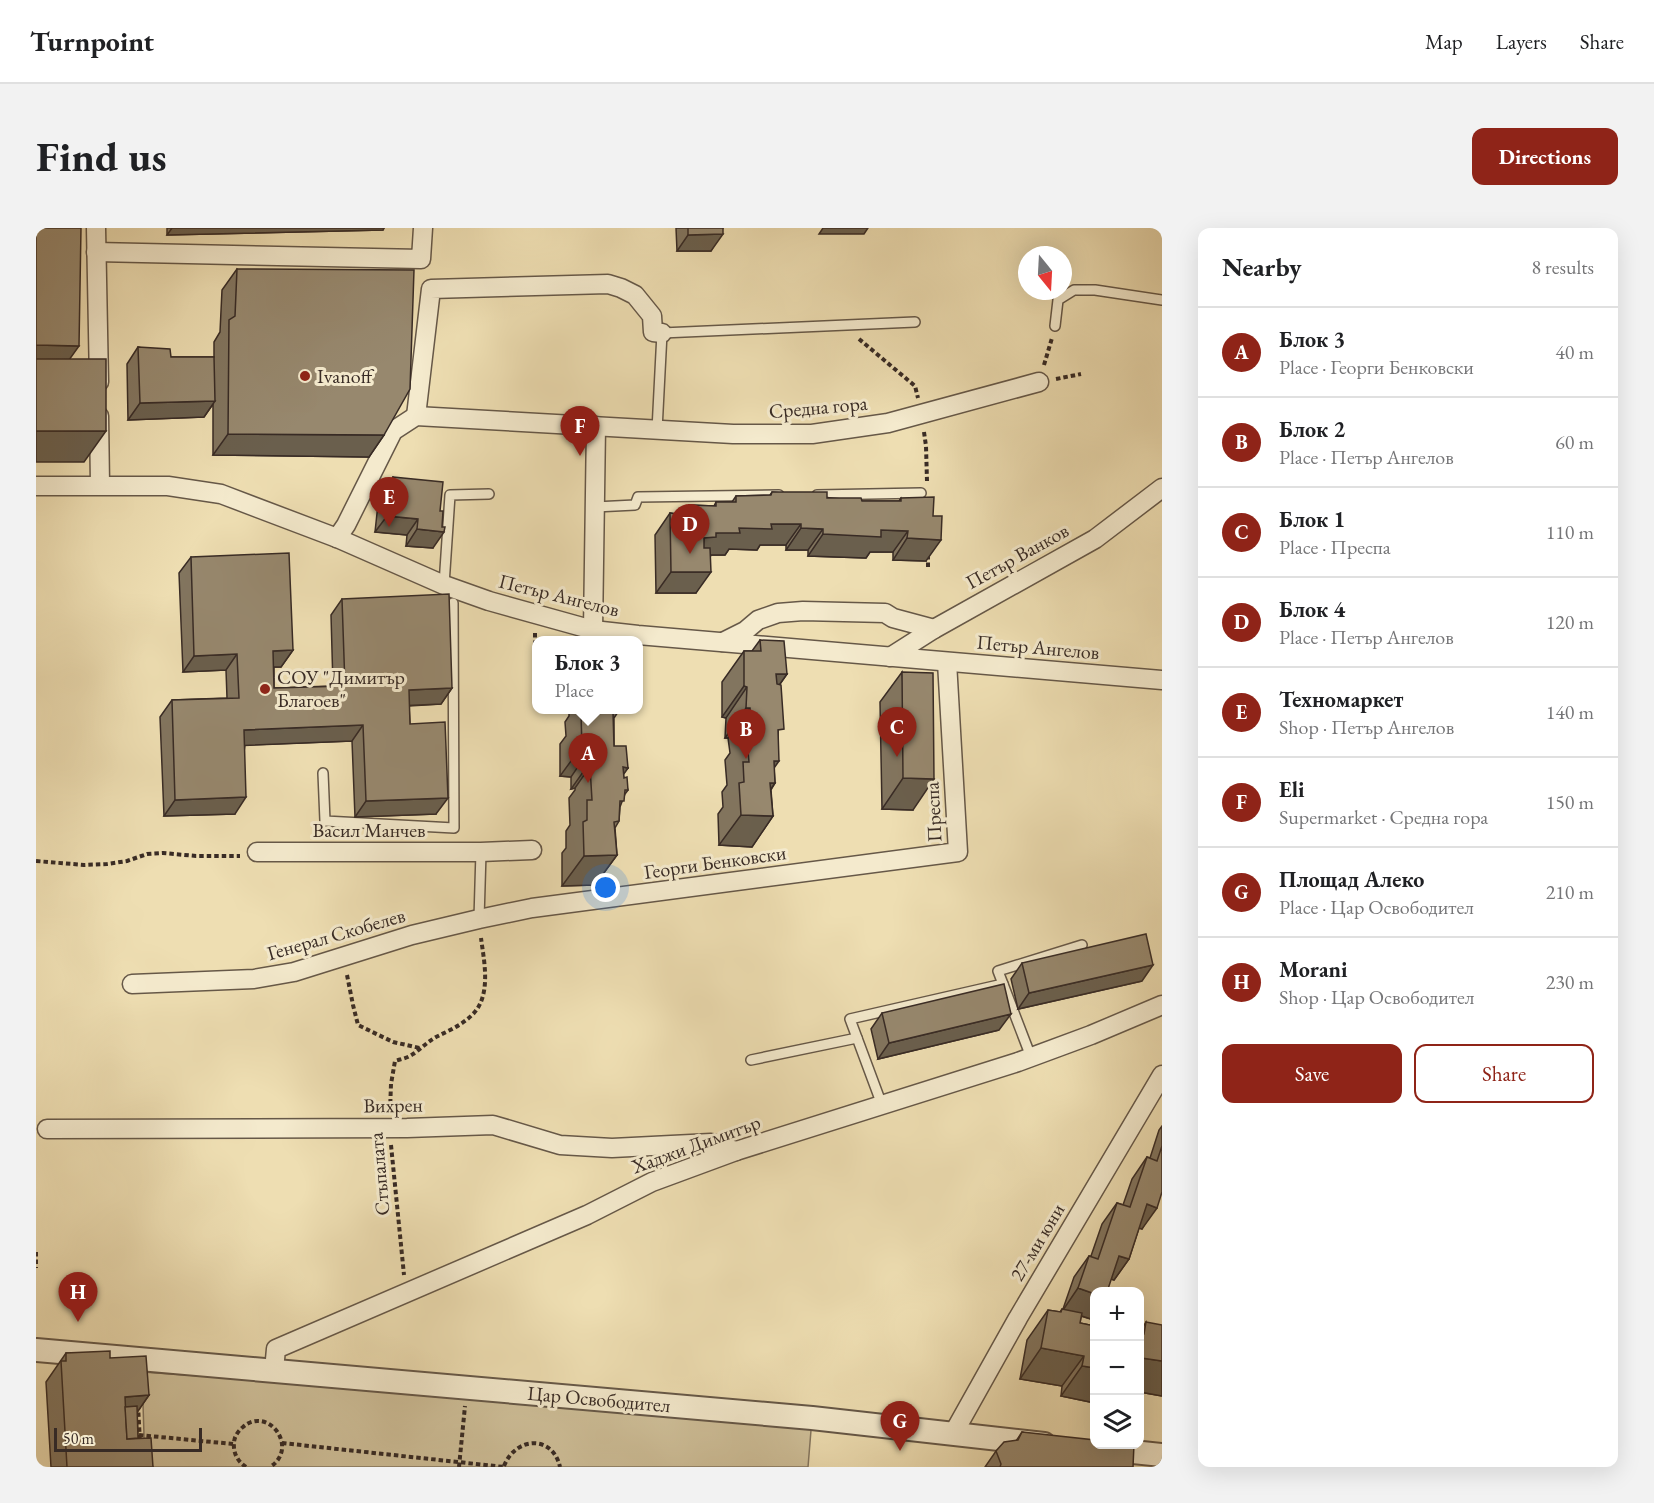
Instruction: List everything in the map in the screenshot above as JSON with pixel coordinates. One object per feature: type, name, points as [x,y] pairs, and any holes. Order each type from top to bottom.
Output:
[{"type":"street","points":[[96,228],[100,485]]},
{"type":"street","points":[[96,252],[421,259],[423,228]]},
{"type":"street","points":[[337,538],[393,431],[416,416],[431,289],[608,284],[635,295],[652,316],[653,332],[662,333]]},
{"type":"street","name":"Средна гора","points":[[416,416],[733,434],[812,434],[888,423],[1039,382]]},
{"type":"street","points":[[593,630],[596,426]]},
{"type":"street","name":"Петър Ангелов","points":[[36,486],[168,486],[221,494],[337,538],[444,585],[489,601],[593,630],[638,636]]},
{"type":"street","name":"Петър Ванков","points":[[890,657],[934,629],[1095,538],[1162,488]]},
{"type":"street","points":[[722,642],[745,631],[758,620],[786,612],[885,614],[934,629]]},
{"type":"street","name":"Петър Ангелов","points":[[643,636],[1162,680]]},
{"type":"street","name":"Преспа","points":[[947,662],[958,852]]},
{"type":"street","name":"Васил Манчев","points":[[257,852],[532,850]]},
{"type":"street","name":"Георги Бенковски","points":[[479,919],[532,908],[958,852]]},
{"type":"street","name":"Генерал Скобелев","points":[[132,984],[254,980],[294,972],[412,935],[479,919]]},
{"type":"street","name":"Хаджи Димитър","points":[[274,1370],[276,1349],[587,1215],[652,1182],[736,1151],[1031,1057],[1162,1005]]},
{"type":"street","name":"27-ми юни","points":[[953,1434],[1018,1318],[1162,1075]]},
{"type":"street","name":"Вихрен","points":[[47,1129],[390,1128],[493,1125],[560,1145],[612,1148],[711,1143],[736,1151]]},
{"type":"street","name":"Цар Освободител","points":[[36,1350],[812,1418],[1162,1455]]},
{"type":"lane","points":[[1055,326],[1058,300],[1074,290],[1095,290],[1162,300]]},
{"type":"lane","points":[[657,430],[662,333],[915,322]]},
{"type":"lane","points":[[803,495],[921,493]]},
{"type":"lane","points":[[444,585],[450,495],[489,494]]},
{"type":"lane","points":[[595,507],[635,505],[638,497],[791,495]]},
{"type":"lane","points":[[323,773],[325,821],[454,828],[453,603]]},
{"type":"lane","points":[[479,919],[481,852]]},
{"type":"lane","points":[[1031,1057],[998,971],[1082,945]]},
{"type":"lane","points":[[882,1105],[850,1019],[1003,984]]},
{"type":"lane","points":[[751,1060],[857,1038]]},
{"type":"path","points":[[843,325],[915,386],[919,406]]},
{"type":"path","points":[[1055,326],[1039,382],[1081,374]]},
{"type":"path","points":[[923,426],[927,482]]},
{"type":"path","points":[[928,547],[928,567]]},
{"type":"path","points":[[36,861],[84,865],[127,861],[147,854],[238,857],[257,852]]},
{"type":"path","name":"Стъпалата","points":[[406,1293],[390,1128],[391,1084],[395,1061],[411,1056],[473,1014],[480,1003],[485,972],[479,919]]},
{"type":"path","points":[[343,956],[358,1025],[393,1042],[421,1048]]},
{"type":"path","points":[[36,1252],[36,1268]]},
{"type":"path","points":[[459,1465],[467,1387]]},
{"type":"path","points":[[138,1402],[141,1446]]},
{"type":"path","points":[[246,1467],[238,1460],[233,1444],[240,1430],[254,1422],[262,1422],[276,1429],[280,1436],[282,1451],[279,1459],[270,1467]]},
{"type":"path","points":[[130,1436],[233,1444]]},
{"type":"path","points":[[282,1443],[459,1465],[504,1467],[513,1450],[530,1443],[549,1448],[556,1455],[561,1467]]},
{"type":"shaded area","points":[[142,1372],[812,1418],[808,1467],[145,1467]]},
{"type":"building","points":[[36,228],[81,228],[79,346],[36,345]]},
{"type":"building","points":[[688,228],[723,228],[723,234],[688,235]]},
{"type":"building","name":"Ivanoff","points":[[237,269],[414,270],[410,389],[384,435],[228,434],[229,320],[235,316]]},
{"type":"building","points":[[138,347],[170,349],[171,357],[214,357],[215,401],[140,403]]},
{"type":"building","points":[[36,359],[106,359],[106,431],[36,431]]},
{"type":"building","points":[[393,477],[443,482],[440,511],[443,511],[444,532],[417,529],[418,519],[387,516],[390,488],[395,487]]},
{"type":"building","points":[[772,492],[827,492],[827,498],[861,498],[862,501],[901,501],[901,498],[934,497],[933,516],[942,516],[941,540],[907,538],[908,531],[881,530],[881,537],[823,534],[823,529],[801,528],[801,524],[771,524],[772,529],[739,528],[740,533],[716,533],[716,537],[704,538],[704,548],[710,548],[711,572],[671,572],[670,513],[688,516],[689,505],[716,506],[716,502],[736,502],[736,496],[771,495]]},
{"type":"building","points":[[289,553],[293,650],[273,651],[274,688],[345,686],[342,599],[449,594],[452,688],[409,690],[410,724],[445,722],[448,798],[366,801],[363,725],[244,730],[246,797],[175,800],[172,700],[239,698],[237,654],[194,656],[191,557]]},
{"type":"building","points":[[760,640],[784,641],[787,674],[776,674],[777,684],[781,685],[784,729],[778,730],[779,761],[774,761],[775,783],[770,783],[773,816],[741,815],[739,783],[744,782],[743,762],[749,762],[746,729],[752,728],[750,708],[746,708],[744,651],[761,651]]},
{"type":"building","points":[[902,672],[933,673],[934,779],[903,778]]},
{"type":"building","points":[[581,714],[613,714],[614,746],[626,746],[628,768],[623,767],[628,790],[625,790],[624,801],[620,801],[619,821],[614,822],[617,855],[584,856],[583,822],[587,820],[587,800],[592,800],[590,767],[597,767],[596,758],[593,758],[592,746],[582,746]]},
{"type":"building","points":[[1146,934],[1153,965],[1029,993],[1022,963]]},
{"type":"building","points":[[1004,984],[1011,1014],[889,1043],[882,1013]]},
{"type":"building","points":[[1162,1146],[1162,1192],[1157,1208],[1147,1204],[1129,1259],[1119,1256],[1109,1287],[1090,1287],[1090,1292],[1078,1288],[1089,1256],[1098,1259],[1117,1203],[1130,1207],[1147,1157],[1157,1161]]},
{"type":"building","points":[[1062,1309],[1082,1313],[1080,1323],[1090,1325],[1090,1367],[1082,1366],[1084,1356],[1041,1348],[1048,1310],[1061,1312]]},
{"type":"building","points":[[1146,1322],[1162,1325],[1162,1361],[1144,1358]]},
{"type":"building","points":[[110,1351],[110,1358],[146,1356],[149,1395],[125,1397],[127,1439],[151,1438],[153,1467],[67,1467],[61,1361],[66,1361],[66,1353]]},
{"type":"building","points":[[137,1406],[138,1438],[127,1439],[125,1407]]},
{"type":"building","points":[[1022,1432],[1090,1439],[1090,1449],[1134,1449],[1133,1467],[1000,1467],[996,1451],[1004,1442],[1018,1440]]},
{"type":"place","name":"Ivanoff","points":[[305,376]]},
{"type":"place","name":"Eli","points":[[580,456]]},
{"type":"place","name":"Техномаркет","points":[[389,527]]},
{"type":"place","name":"Блок 4","points":[[690,554]]},
{"type":"place","name":"СОУ \"Димитър Благоев\"","points":[[265,689]]},
{"type":"place","name":"Блок 1","points":[[897,757]]},
{"type":"place","name":"Блок 2","points":[[746,759]]},
{"type":"place","name":"Блок 3","points":[[588,783]]},
{"type":"place","name":"Morani","points":[[78,1322]]},
{"type":"place","name":"Площад Алеко","points":[[900,1451]]}]
